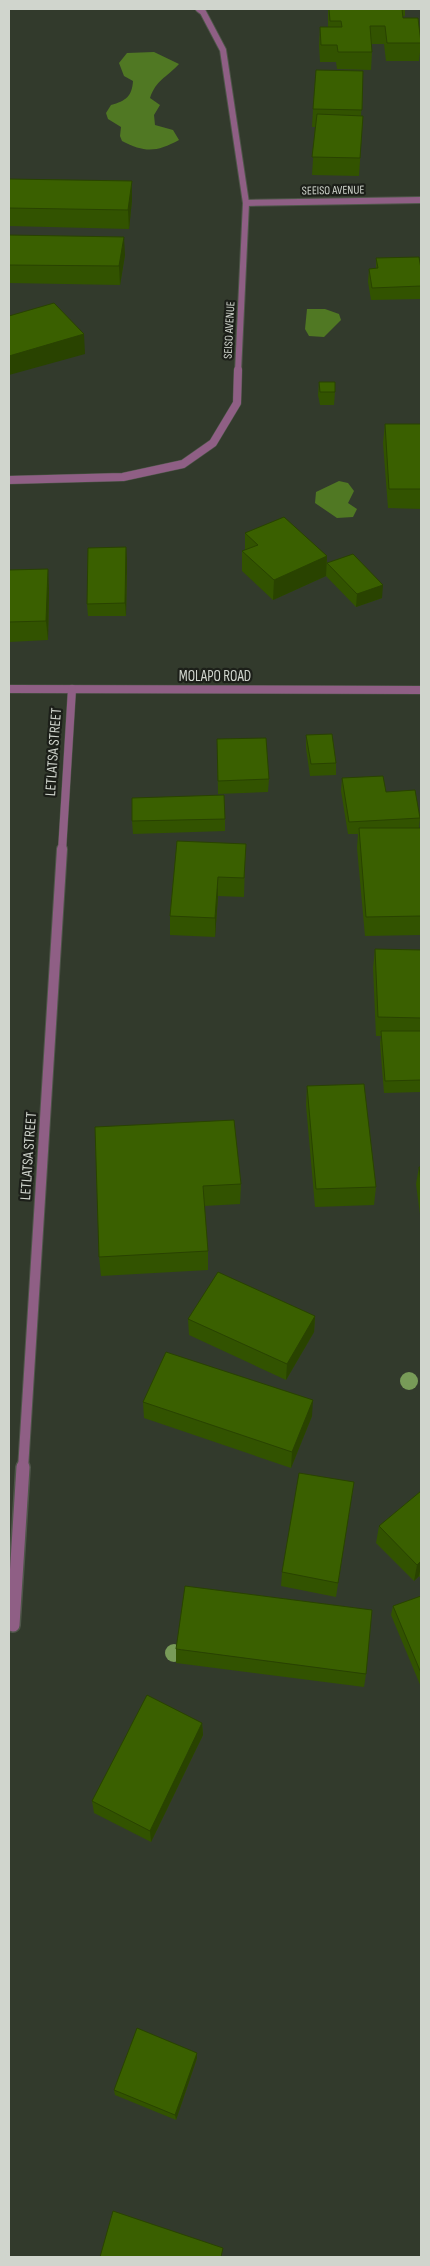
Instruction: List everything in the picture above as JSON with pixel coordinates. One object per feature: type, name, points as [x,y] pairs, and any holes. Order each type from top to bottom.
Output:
[{"type":"street","name":"SEISO AVENUE","points":[[9,480],[122,477],[183,464],[213,443],[237,403],[246,204],[223,50],[203,12],[199,9]]},
{"type":"street","name":"SEEISO AVENUE","points":[[246,204],[421,200]]},
{"type":"street","name":"MOLAPO ROAD","points":[[9,689],[421,690]]},
{"type":"street","name":"LETLATSA STREET","points":[[13,1625],[72,689]]},
{"type":"green space","points":[[154,52],[179,64],[158,83],[150,98],[160,105],[154,115],[155,125],[173,130],[179,140],[164,147],[151,150],[138,148],[122,141],[120,136],[121,127],[108,119],[106,113],[111,105],[121,102],[131,91],[133,81],[124,76],[119,63],[127,53]]},
{"type":"green space","points":[[307,309],[325,309],[339,314],[341,320],[324,337],[309,336],[305,329]]},
{"type":"green space","points":[[339,481],[348,483],[354,491],[348,503],[357,509],[353,517],[337,518],[315,503],[316,492]]},
{"type":"building","points":[[329,9],[402,9],[403,18],[418,18],[421,43],[387,43],[385,26],[370,26],[372,52],[338,52],[337,45],[321,45],[320,27],[342,27],[341,21],[330,21]]},
{"type":"building","points":[[316,70],[363,71],[362,110],[313,109]]},
{"type":"building","points":[[317,114],[363,116],[360,158],[312,157]]},
{"type":"building","points":[[9,179],[132,181],[128,210],[9,208]]},
{"type":"building","points":[[9,235],[124,237],[119,266],[9,265]]},
{"type":"building","points":[[419,257],[421,286],[372,288],[369,269],[378,268],[376,258]]},
{"type":"building","points":[[54,303],[84,334],[9,356],[9,316]]},
{"type":"building","points":[[319,382],[335,382],[335,392],[320,392]]},
{"type":"building","points":[[385,424],[421,424],[421,489],[389,489]]},
{"type":"building","points":[[284,517],[327,556],[274,580],[242,551],[258,545],[245,533]]},
{"type":"building","points":[[126,547],[125,603],[87,604],[88,548]]},
{"type":"building","points":[[353,554],[383,585],[357,594],[327,563]]},
{"type":"building","points":[[48,569],[46,621],[9,622],[9,570]]},
{"type":"building","points":[[332,734],[336,763],[311,764],[306,735]]},
{"type":"building","points":[[266,738],[269,779],[218,781],[217,739]]},
{"type":"building","points":[[383,776],[386,792],[415,790],[420,818],[349,822],[342,778]]},
{"type":"building","points":[[224,795],[225,819],[132,821],[132,798]]},
{"type":"building","points":[[359,828],[421,828],[421,916],[366,917]]},
{"type":"building","points":[[177,841],[246,844],[244,878],[218,877],[215,918],[170,916]]},
{"type":"building","points":[[375,949],[421,950],[421,1018],[378,1017]]},
{"type":"building","points":[[381,1031],[421,1031],[421,1080],[385,1081]]},
{"type":"building","points":[[364,1084],[376,1187],[316,1189],[307,1086]]},
{"type":"building","points":[[234,1120],[241,1184],[203,1186],[208,1251],[99,1257],[95,1127]]},
{"type":"building","points":[[218,1272],[315,1316],[287,1364],[188,1319]]},
{"type":"building","points":[[166,1352],[313,1400],[292,1452],[143,1402]]},
{"type":"building","points":[[299,1473],[354,1482],[338,1583],[282,1572]]},
{"type":"building","points":[[421,1491],[421,1561],[417,1565],[379,1526]]},
{"type":"building","points":[[185,1586],[372,1610],[366,1674],[176,1649]]},
{"type":"building","points":[[421,1596],[421,1673],[393,1606]]},
{"type":"building","points":[[147,1695],[202,1723],[150,1831],[92,1801]]},
{"type":"building","points":[[137,2028],[197,2053],[175,2115],[114,2090]]},
{"type":"building","points":[[113,2211],[223,2248],[221,2257],[100,2257]]}]
